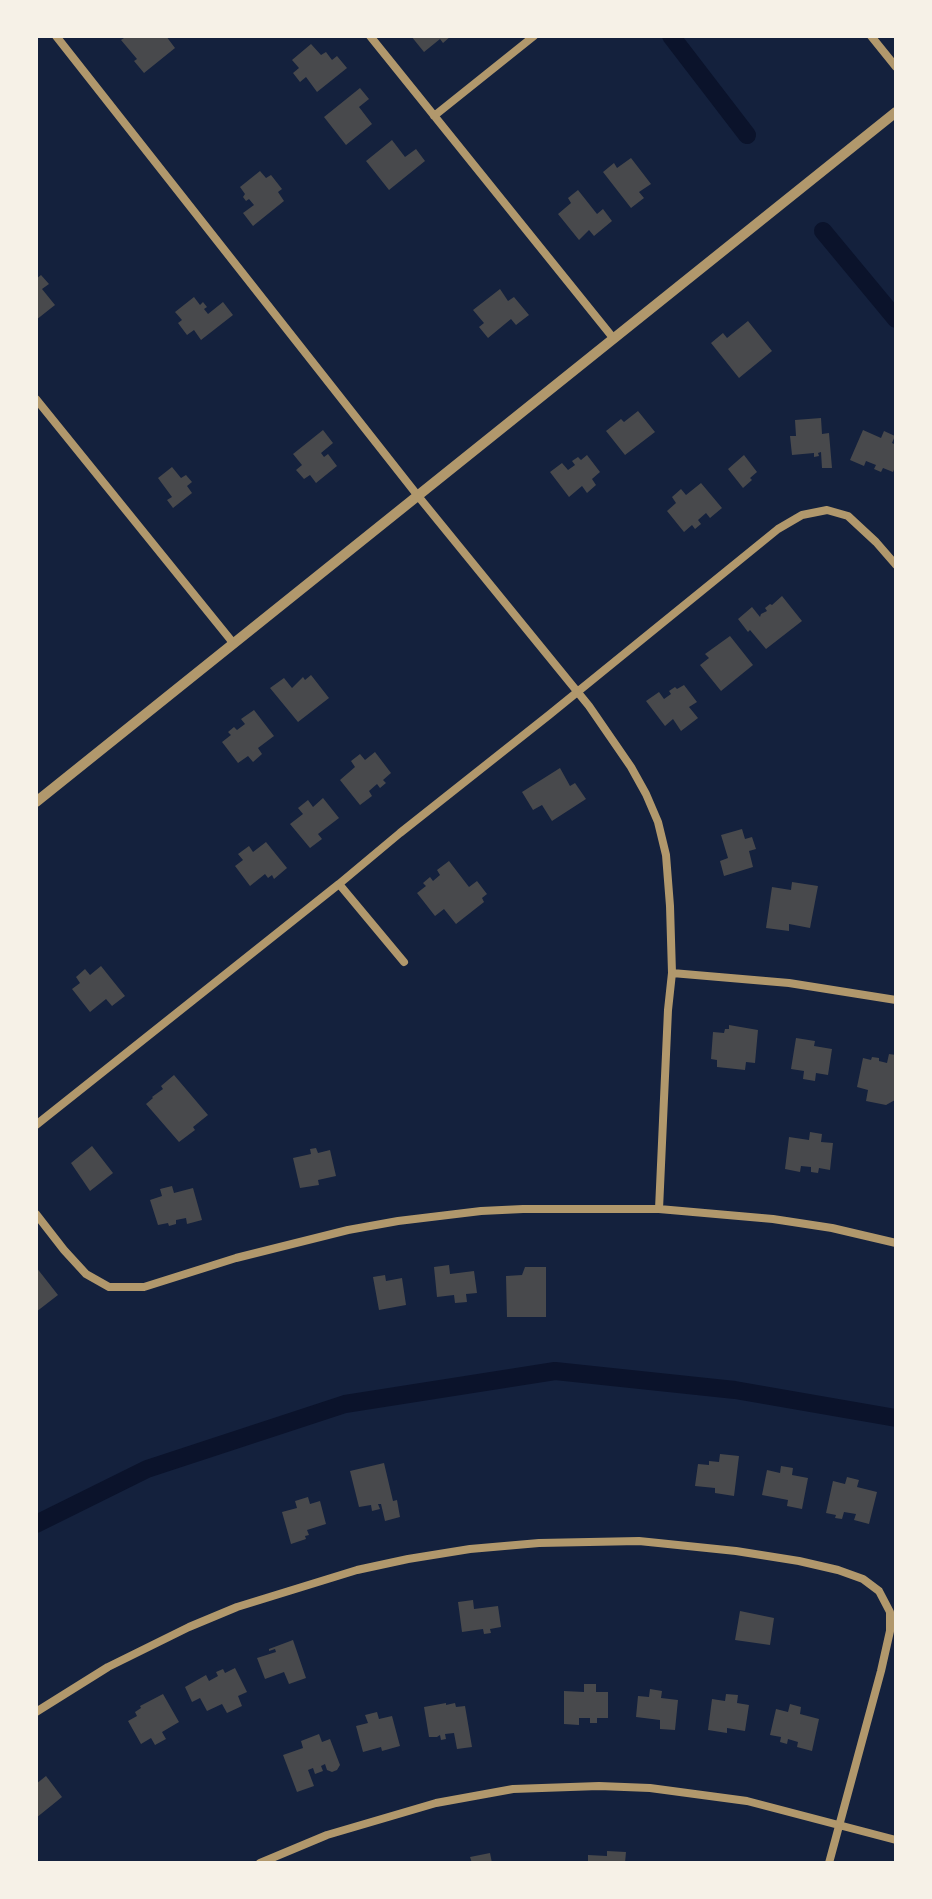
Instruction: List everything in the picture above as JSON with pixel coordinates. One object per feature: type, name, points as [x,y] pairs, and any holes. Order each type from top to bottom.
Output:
[{"type":"street","points":[[56,36],[418,496],[596,716],[646,794],[658,822],[666,855],[670,906],[672,973],[659,1209]]},
{"type":"street","points":[[370,36],[614,339]]},
{"type":"street","points":[[434,116],[534,36]]},
{"type":"street","points":[[871,36],[896,67]]},
{"type":"street","points":[[37,799],[896,112]]},
{"type":"street","points":[[36,399],[234,644]]},
{"type":"street","points":[[36,1125],[778,529],[802,515],[827,510],[848,516],[896,565]]},
{"type":"street","points":[[339,884],[404,962]]},
{"type":"street","points":[[672,973],[789,983],[896,1000]]},
{"type":"street","points":[[36,1214],[86,1274],[109,1287],[144,1287],[250,1254],[348,1230],[481,1211],[659,1209],[773,1219],[832,1228],[896,1243]]},
{"type":"street","points":[[36,1712],[108,1667],[201,1622],[266,1597],[383,1564],[470,1549],[553,1542],[639,1541],[771,1556],[838,1570],[863,1579],[879,1591],[890,1612],[890,1631],[881,1671],[829,1863]]},
{"type":"street","points":[[260,1863],[369,1821],[436,1803],[513,1789],[599,1786],[663,1789],[747,1801],[896,1840]]},
{"type":"building","points":[[127,36],[166,36],[175,48],[144,73],[121,40]]},
{"type":"building","points":[[411,36],[451,36],[443,43],[440,39],[424,52]]},
{"type":"building","points":[[311,44],[321,55],[326,52],[332,60],[337,56],[347,68],[317,92],[306,77],[300,82],[293,73],[299,68],[292,60]]},
{"type":"building","points":[[360,88],[369,99],[359,107],[372,124],[346,145],[324,117]]},
{"type":"building","points":[[392,140],[405,157],[416,149],[425,161],[389,190],[366,161]]},
{"type":"building","points":[[631,158],[651,184],[639,192],[644,198],[631,208],[603,172],[614,163],[617,168]]},
{"type":"building","points":[[260,171],[266,178],[271,175],[282,189],[278,192],[284,201],[253,226],[243,213],[254,205],[249,199],[246,201],[240,187]]},
{"type":"building","points":[[578,190],[597,214],[603,209],[612,221],[594,236],[589,230],[579,240],[558,214],[571,203],[568,198]]},
{"type":"building","points":[[41,275],[49,284],[42,289],[55,305],[36,320],[36,279]]},
{"type":"building","points":[[500,289],[508,301],[514,297],[529,315],[516,325],[511,319],[488,338],[479,327],[484,323],[473,310]]},
{"type":"building","points":[[194,297],[200,305],[203,302],[208,314],[223,302],[233,315],[201,340],[194,330],[187,335],[178,323],[182,320],[175,312]]},
{"type":"building","points":[[748,321],[772,351],[739,378],[711,343],[723,333],[727,338]]},
{"type":"building","points":[[638,411],[655,432],[625,455],[606,431]]},
{"type":"building","points":[[821,418],[822,434],[829,433],[832,468],[822,468],[821,452],[814,457],[814,453],[792,455],[790,436],[796,436],[795,420]]},
{"type":"building","points":[[323,430],[333,443],[321,453],[324,457],[328,454],[337,466],[316,483],[310,475],[304,479],[296,470],[302,465],[293,454]]},
{"type":"building","points":[[863,430],[881,438],[884,431],[895,436],[892,443],[896,445],[896,465],[893,472],[883,468],[881,472],[874,469],[876,465],[866,461],[864,466],[850,460]]},
{"type":"building","points":[[587,455],[600,472],[592,479],[596,485],[587,493],[582,486],[569,497],[550,472],[562,463],[568,470],[575,465],[572,461],[578,457],[581,460]]},
{"type":"building","points":[[744,455],[757,472],[743,488],[728,469]]},
{"type":"building","points":[[172,467],[181,478],[186,475],[192,482],[187,486],[192,493],[173,508],[167,500],[172,497],[158,478]]},
{"type":"building","points":[[701,483],[722,508],[710,518],[706,513],[698,520],[701,524],[695,529],[692,525],[684,532],[667,511],[676,503],[672,497],[681,489],[686,495]]},
{"type":"building","points":[[782,596],[802,621],[766,649],[738,619],[752,607],[760,617],[767,611],[765,608]]},
{"type":"building","points":[[730,636],[753,665],[721,691],[700,665],[709,658],[705,654]]},
{"type":"building","points":[[311,675],[329,698],[298,722],[270,688],[284,678],[292,688],[303,677],[305,680]]},
{"type":"building","points":[[684,685],[697,702],[689,707],[698,718],[681,731],[673,719],[665,726],[646,701],[659,692],[664,699],[671,694],[669,691]]},
{"type":"building","points":[[254,710],[274,736],[258,748],[262,754],[253,762],[248,756],[238,763],[222,742],[231,735],[228,732],[234,727],[237,730],[245,724],[241,719]]},
{"type":"building","points":[[375,752],[391,773],[383,780],[386,783],[380,788],[377,784],[369,791],[372,796],[360,805],[340,780],[355,767],[351,761],[360,754],[365,760]]},
{"type":"building","points":[[560,768],[570,786],[575,783],[586,799],[552,821],[542,805],[533,810],[522,792]]},
{"type":"building","points":[[323,798],[339,818],[318,834],[322,839],[310,848],[290,824],[303,814],[298,808],[308,800],[313,807]]},
{"type":"building","points":[[742,829],[745,839],[752,837],[756,849],[749,851],[753,867],[724,876],[720,861],[728,858],[721,835]]},
{"type":"building","points":[[266,842],[287,868],[274,879],[272,875],[268,878],[265,874],[250,886],[235,866],[243,860],[238,854],[249,846],[253,852]]},
{"type":"building","points":[[449,861],[469,887],[477,881],[487,894],[482,898],[484,902],[456,924],[444,909],[435,916],[417,893],[426,886],[423,883],[430,877],[433,881],[440,875],[437,870]]},
{"type":"building","points":[[792,882],[818,886],[810,928],[789,924],[789,931],[766,928],[772,887],[791,890]]},
{"type":"building","points":[[101,966],[125,996],[112,1006],[106,999],[90,1012],[72,989],[80,983],[76,977],[85,969],[90,975]]},
{"type":"building","points":[[729,1025],[758,1030],[755,1063],[746,1062],[745,1070],[717,1067],[717,1060],[711,1059],[713,1032],[724,1033]]},
{"type":"building","points":[[796,1038],[815,1041],[814,1046],[832,1049],[828,1075],[816,1073],[815,1081],[803,1079],[804,1071],[791,1069]]},
{"type":"building","points":[[889,1054],[896,1055],[895,1100],[886,1105],[866,1101],[868,1090],[857,1087],[863,1058],[879,1058],[879,1061],[887,1063]]},
{"type":"building","points":[[174,1075],[208,1115],[179,1142],[146,1104]]},
{"type":"building","points":[[810,1132],[822,1134],[821,1142],[833,1143],[830,1170],[819,1168],[818,1173],[811,1172],[811,1167],[801,1166],[800,1172],[785,1169],[789,1137],[809,1140]]},
{"type":"building","points":[[92,1146],[113,1173],[90,1191],[71,1163]]},
{"type":"building","points":[[316,1148],[318,1153],[330,1150],[336,1176],[318,1180],[319,1185],[300,1188],[293,1158],[311,1154],[310,1149]]},
{"type":"building","points":[[172,1186],[174,1193],[193,1188],[202,1220],[187,1224],[186,1218],[176,1220],[176,1224],[169,1226],[168,1223],[158,1225],[150,1200],[162,1196],[160,1189]]},
{"type":"building","points":[[449,1265],[450,1274],[474,1271],[477,1293],[466,1294],[467,1302],[455,1303],[454,1295],[437,1297],[434,1267]]},
{"type":"building","points":[[36,1267],[58,1295],[36,1312]]},
{"type":"building","points":[[525,1267],[546,1267],[546,1317],[507,1317],[506,1276],[522,1275]]},
{"type":"building","points":[[385,1275],[386,1281],[402,1278],[406,1305],[379,1310],[373,1277]]},
{"type":"building","points":[[720,1454],[739,1456],[734,1496],[715,1493],[715,1488],[695,1486],[698,1464],[719,1462]]},
{"type":"building","points":[[384,1463],[400,1517],[385,1521],[381,1504],[378,1504],[380,1509],[372,1511],[371,1505],[359,1507],[350,1471]]},
{"type":"building","points":[[781,1466],[793,1468],[792,1475],[808,1478],[802,1509],[787,1506],[788,1500],[762,1495],[767,1470],[780,1473]]},
{"type":"building","points":[[847,1477],[859,1480],[857,1487],[877,1492],[869,1524],[854,1520],[856,1514],[844,1512],[842,1519],[826,1513],[833,1481],[845,1484]]},
{"type":"building","points":[[308,1497],[310,1504],[320,1501],[326,1524],[307,1530],[309,1535],[305,1536],[306,1539],[291,1544],[282,1512],[297,1508],[295,1501]]},
{"type":"building","points":[[473,1600],[474,1609],[498,1606],[501,1627],[484,1634],[483,1629],[462,1632],[458,1602]]},
{"type":"building","points":[[740,1611],[774,1618],[770,1645],[735,1640]]},
{"type":"building","points":[[293,1640],[306,1678],[289,1684],[284,1672],[265,1679],[257,1658],[276,1652],[269,1649]]},
{"type":"building","points":[[235,1668],[247,1692],[238,1696],[242,1706],[227,1713],[222,1704],[207,1711],[200,1698],[192,1702],[185,1687],[206,1675],[209,1681],[218,1676],[216,1672],[223,1669],[225,1673]]},
{"type":"building","points":[[584,1684],[596,1684],[596,1692],[608,1692],[608,1718],[597,1718],[597,1723],[590,1723],[590,1718],[579,1718],[579,1725],[564,1724],[564,1691],[584,1692]]},
{"type":"building","points":[[650,1689],[662,1691],[661,1698],[678,1700],[675,1730],[660,1729],[660,1720],[636,1717],[638,1696],[649,1697]]},
{"type":"building","points":[[163,1694],[179,1722],[162,1732],[166,1739],[155,1745],[151,1738],[141,1744],[128,1721],[137,1716],[135,1712],[140,1706]]},
{"type":"building","points":[[726,1694],[738,1695],[737,1703],[749,1705],[745,1731],[727,1728],[727,1733],[708,1730],[712,1699],[725,1701]]},
{"type":"building","points":[[446,1703],[465,1706],[472,1747],[457,1749],[454,1733],[445,1734],[446,1739],[441,1740],[440,1735],[429,1737],[424,1707]]},
{"type":"building","points":[[790,1704],[801,1707],[800,1714],[819,1719],[812,1751],[797,1747],[798,1742],[788,1739],[787,1744],[780,1742],[781,1737],[770,1735],[776,1709],[788,1712]]},
{"type":"building","points":[[377,1712],[379,1719],[392,1716],[400,1746],[363,1752],[356,1726],[368,1723],[365,1715]]},
{"type":"building","points":[[319,1734],[322,1742],[330,1739],[340,1765],[332,1772],[327,1770],[325,1764],[321,1766],[323,1771],[315,1774],[313,1768],[308,1770],[314,1786],[297,1792],[283,1755],[303,1748],[301,1741]]},
{"type":"building","points":[[46,1776],[62,1797],[36,1818],[36,1784]]},
{"type":"building","points":[[607,1851],[626,1852],[625,1863],[588,1863],[588,1855],[607,1856]]},
{"type":"building","points":[[490,1853],[492,1863],[472,1863],[470,1857]]},
{"type":"waterway","points":[[671,36],[747,135]]},
{"type":"waterway","points":[[823,231],[896,319]]},
{"type":"waterway","points":[[36,1524],[147,1469],[345,1404],[555,1371],[735,1390],[896,1418]]}]
